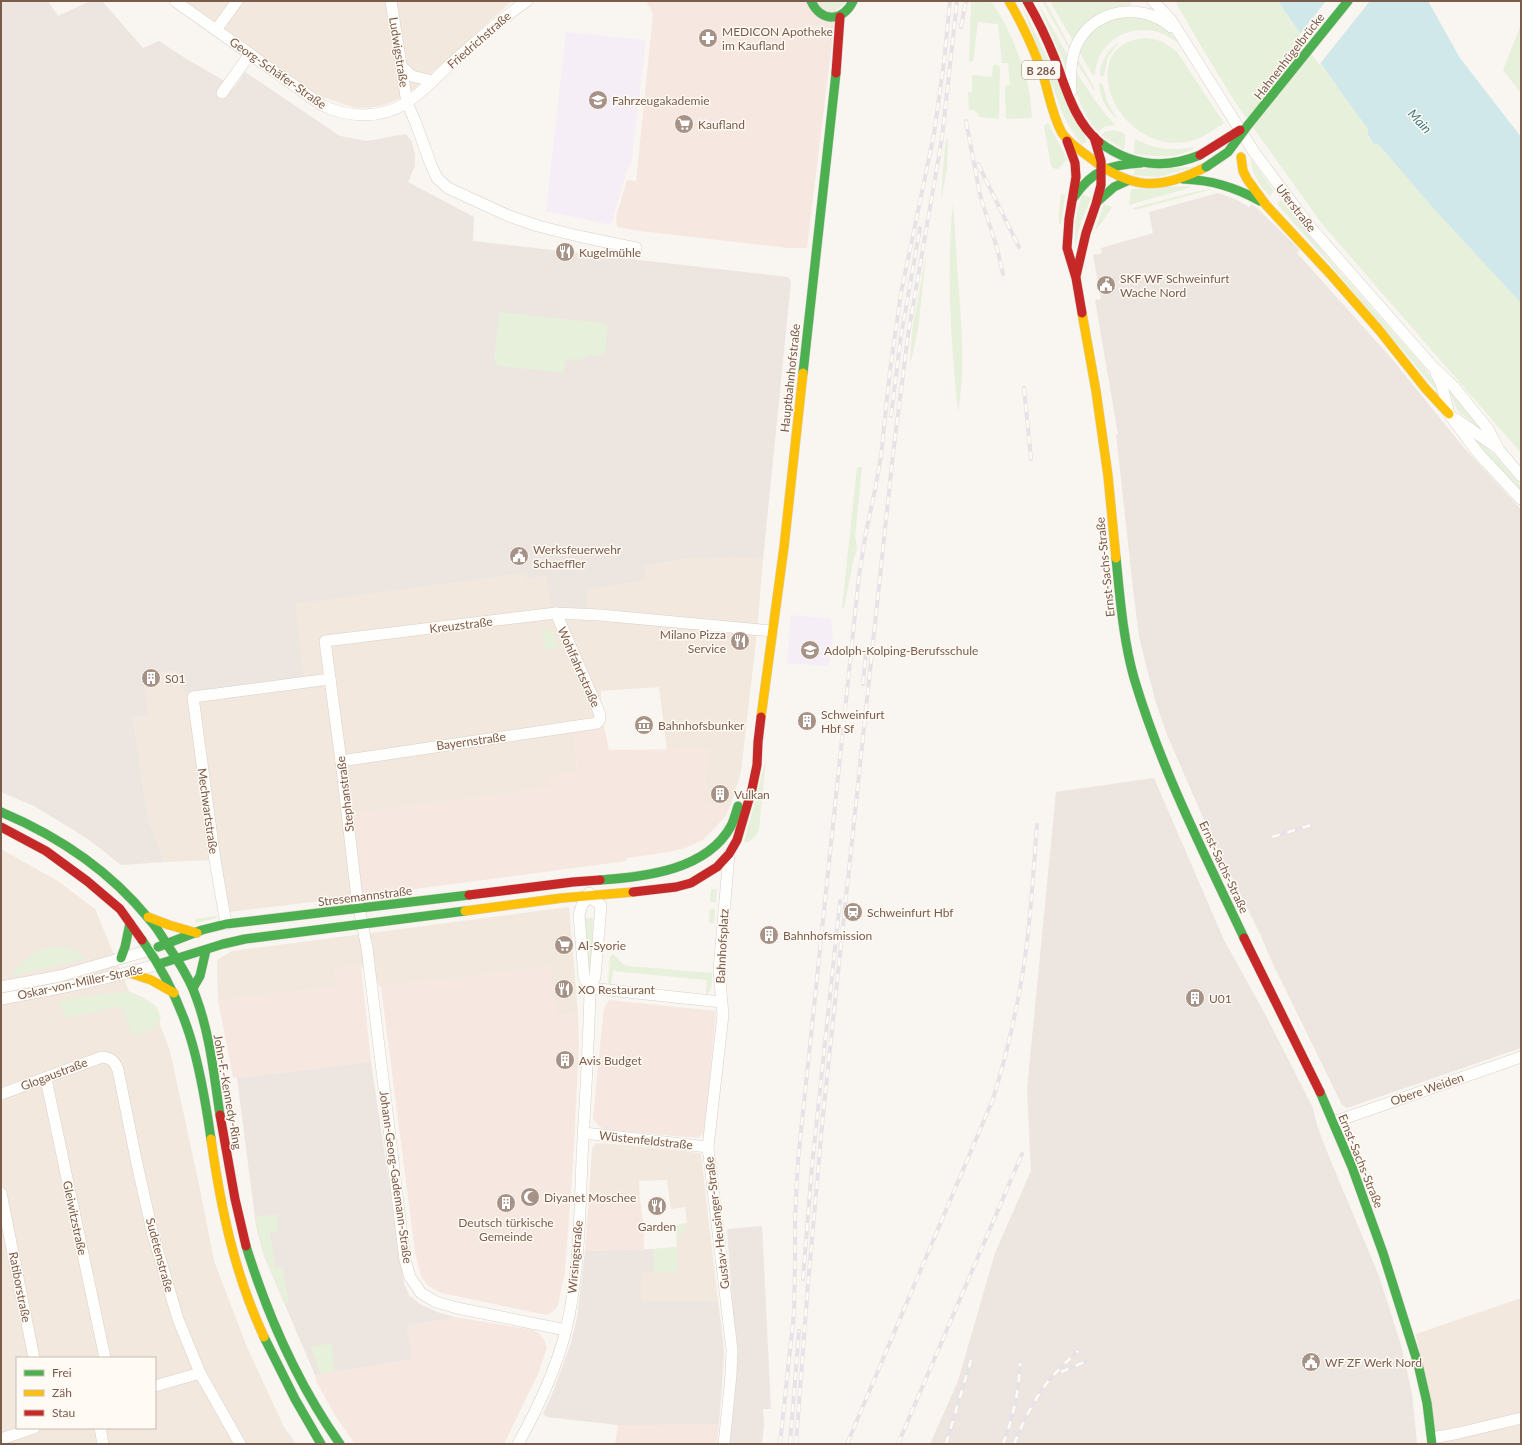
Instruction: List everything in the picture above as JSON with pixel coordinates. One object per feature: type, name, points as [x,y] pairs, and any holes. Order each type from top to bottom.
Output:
[{"type":"main road","points":[[811,1],[815,9],[824,16],[834,18],[850,9],[853,1]]},
{"type":"main road","name":"Ernst-Sachs-Straße","points":[[1009,1],[1019,17],[1032,45],[1054,116],[1068,141],[1076,170],[1074,197],[1069,218],[1067,248],[1076,278],[1096,391],[1108,476],[1124,630],[1134,677],[1158,749],[1182,806],[1258,968],[1334,1122],[1364,1199],[1418,1364],[1427,1403],[1432,1441]]},
{"type":"main road","name":"Ernst-Sachs-Straße","points":[[1028,1],[1043,31],[1072,104],[1079,117],[1094,137],[1099,149],[1103,168],[1097,202],[1086,234],[1076,278]]},
{"type":"main road","name":"Hahnenhügelbrücke","points":[[1068,141],[1103,168],[1127,181],[1141,184],[1161,184],[1181,180],[1206,167],[1228,152],[1348,1]]},
{"type":"main road","name":"Hauptbahnhofstraße","points":[[589,897],[684,886],[703,876],[717,867],[729,854],[737,840],[748,807],[757,765],[758,742],[787,526],[837,60],[840,16]]},
{"type":"main road","points":[[1248,125],[1241,152],[1241,164],[1250,185],[1266,205],[1331,275],[1379,330],[1425,388],[1449,414]]},
{"type":"main road","name":"Hahnenhügelbrücke","points":[[1141,163],[1170,164],[1184,161],[1200,155],[1248,125]]},
{"type":"main road","name":"B 286","points":[[1094,137],[1114,151],[1141,163]]},
{"type":"main road","name":"Ernst-Sachs-Straße","points":[[1074,197],[1084,182],[1094,173],[1103,168],[1141,163]]},
{"type":"main road","points":[[1181,180],[1214,181],[1244,192],[1266,205]]},
{"type":"main road","name":"Ernst-Sachs-Straße","points":[[1097,202],[1114,187],[1127,181]]},
{"type":"main road","name":"Hauptbahnhofstraße","points":[[587,881],[643,875],[664,871],[691,862],[712,848],[724,835],[734,818],[751,759],[758,742]]},
{"type":"main road","name":"John-F.-Kennedy-Ring","points":[[1,812],[40,830],[88,861],[107,876],[148,917],[176,958],[193,988],[203,1020],[212,1059],[230,1176],[248,1252],[263,1296],[293,1366],[312,1401],[340,1444]]},
{"type":"main road","name":"John-F.-Kennedy-Ring","points":[[1,827],[23,837],[63,862],[105,896],[121,910],[159,964],[184,1017],[199,1065],[216,1177],[224,1218],[234,1256],[264,1338],[283,1378],[321,1444]]},
{"type":"main road","name":"Stresemannstraße","points":[[150,950],[226,924],[587,881]]},
{"type":"main road","points":[[159,964],[223,944],[245,939],[548,900],[589,897]]},
{"type":"main road","points":[[437,899],[439,914]]},
{"type":"main road","points":[[148,917],[197,933]]},
{"type":"main road","points":[[121,958],[130,923]]},
{"type":"main road","points":[[193,988],[200,976],[206,950]]},
{"type":"main road","points":[[130,973],[151,980],[174,993]]},
{"type":"street","name":"Georg-Schäfer-Straße","points":[[176,1],[322,105],[337,112],[358,115],[372,114],[388,111],[407,103]]},
{"type":"street","points":[[216,30],[237,1]]},
{"type":"street","name":"Ludwigstraße","points":[[391,1],[407,103]]},
{"type":"street","name":"Friedrichstraße","points":[[407,103],[484,34],[527,1]]},
{"type":"street","name":"Uferstraße","points":[[1154,1],[1181,35],[1254,152],[1312,228],[1432,366],[1454,388],[1484,424],[1499,450],[1521,476]]},
{"type":"street","name":"Uferstraße","points":[[1072,104],[1071,84],[1073,54],[1081,36],[1095,22],[1121,12],[1144,12],[1168,23],[1181,35]]},
{"type":"street","points":[[222,93],[250,54]]},
{"type":"street","points":[[401,66],[412,76],[432,81]]},
{"type":"street","points":[[407,103],[437,178],[448,188],[488,207],[538,226],[636,248]]},
{"type":"street","name":"Uferstraße","points":[[1432,366],[1442,386],[1449,414],[1488,465],[1521,499]]},
{"type":"street","name":"Uferstraße","points":[[1449,414],[1499,450]]},
{"type":"street","name":"Kreuzstraße","points":[[330,679],[325,641],[556,613],[600,615],[772,631]]},
{"type":"street","name":"Wohlfahrtstraße","points":[[556,613],[599,712],[599,721]]},
{"type":"street","name":"Mechwartstraße","points":[[226,924],[215,860],[193,697],[330,679]]},
{"type":"street","name":"Stephanstraße","points":[[330,679],[357,898],[360,909]]},
{"type":"street","name":"Bayernstraße","points":[[341,760],[594,724],[599,721]]},
{"type":"street","name":"Bahnhofsplatz","points":[[590,988],[721,1002],[719,970],[729,854]]},
{"type":"street","points":[[587,881],[589,897],[582,905],[579,915],[584,977],[590,988]]},
{"type":"street","points":[[589,897],[601,905],[595,977],[590,988]]},
{"type":"street","name":"Johann-Georg-Gademann-Straße","points":[[360,909],[368,948],[405,1260],[410,1278],[421,1293],[436,1302],[456,1308],[566,1330]]},
{"type":"street","name":"Oskar-von-Miller-Straße","points":[[1,987],[60,976],[150,950]]},
{"type":"street","name":"Oskar-von-Miller-Straße","points":[[1,999],[49,991],[130,973],[159,964]]},
{"type":"street","name":"Wirsingstraße","points":[[518,1444],[532,1418],[559,1354],[566,1330],[574,1286],[578,1246],[590,988]]},
{"type":"street","name":"Gustav-Heusinger-Straße","points":[[721,1002],[722,1024],[708,1147],[732,1350],[724,1444]]},
{"type":"street","name":"Glogaustraße","points":[[1,1094],[46,1079],[92,1060],[102,1057],[108,1058]]},
{"type":"street","name":"Obere Weiden","points":[[1334,1122],[1521,1057]]},
{"type":"street","name":"Sudetenstraße","points":[[108,1058],[114,1061],[118,1070],[153,1235],[178,1319],[200,1373],[240,1444]]},
{"type":"street","name":"Gleiwitzstraße","points":[[46,1079],[105,1357]]},
{"type":"street","name":"Wüstenfeldstraße","points":[[584,1133],[708,1147]]},
{"type":"street","name":"Ratiborstraße","points":[[1,1193],[34,1357]]},
{"type":"street","points":[[156,1386],[200,1373]]},
{"type":"street","points":[[1432,1441],[1521,1418]]},
{"type":"street","points":[[1,1439],[31,1429]]},
{"type":"street","points":[[100,1429],[103,1444]]},
{"type":"shaded area","points":[[1,1],[48,1],[58,16],[90,1],[102,1],[143,48],[159,41],[235,87],[245,72],[340,136],[367,141],[406,134],[412,142],[415,155],[415,166],[408,182],[474,217],[473,241],[788,277],[791,282],[763,559],[738,557],[706,559],[689,558],[645,566],[646,580],[588,589],[587,608],[552,608],[546,576],[527,580],[526,573],[295,604],[304,680],[183,693],[180,671],[143,674],[148,715],[133,717],[148,820],[165,862],[121,865],[88,839],[62,823],[34,806],[1,792]]},
{"type":"shaded area","points":[[181,1],[512,1],[413,90],[397,100],[384,105],[369,108],[358,108],[323,97],[305,87]]},
{"type":"shaded area","points":[[646,1],[837,1],[807,248],[789,248],[617,227],[616,217],[627,180],[636,181],[653,14]]},
{"type":"shaded area","name":"Fahrzeugakademie","points":[[566,32],[646,40],[631,163],[626,173],[611,225],[546,211]]},
{"type":"shaded area","points":[[1218,193],[1235,199],[1249,207],[1252,204],[1300,250],[1297,253],[1392,359],[1465,449],[1521,509],[1521,1048],[1347,1108],[1342,1105],[1208,829],[1168,737],[1157,706],[1139,637],[1116,434],[1118,434],[1095,300],[1101,299],[1093,255],[1102,253],[1101,248],[1153,233],[1149,212]]},
{"type":"shaded area","points":[[738,557],[763,559],[757,632],[741,772],[730,807],[702,804],[709,749],[667,750],[659,687],[601,691],[600,727],[574,730],[577,772],[551,788],[354,814],[362,896],[229,912],[215,860],[165,862],[148,820],[133,717],[148,715],[143,674],[180,671],[183,693],[304,680],[294,604],[526,573],[528,580],[546,576],[587,608],[588,588],[611,586],[645,580],[645,566],[689,558],[706,559]]},
{"type":"shaded area","name":"Adolph-Kolping-Berufsschule","points":[[791,615],[831,619],[833,639],[830,661],[827,666],[787,663]]},
{"type":"shaded area","points":[[604,726],[609,750],[709,749],[702,804],[730,807],[725,817],[703,840],[685,848],[669,852],[627,858],[627,861],[362,896],[354,814],[551,788],[549,775],[577,772],[574,729]]},
{"type":"shaded area","points":[[1154,778],[1224,940],[1264,1012],[1313,1108],[1325,1147],[1379,1276],[1401,1345],[1412,1393],[1417,1444],[930,1444],[958,1381],[995,1253],[1031,1171],[1027,1089],[1056,792]]},
{"type":"shaded area","points":[[1,849],[58,881],[95,909],[131,996],[154,1008],[170,1051],[214,1261],[247,1347],[284,1427],[296,1444],[1,1444]]},
{"type":"shaded area","points":[[569,907],[578,1014],[556,1016],[550,967],[381,987],[361,966],[335,969],[337,987],[218,1001],[217,960],[232,951]]},
{"type":"shaded area","points":[[361,966],[371,1062],[237,1078],[233,1077],[218,1001],[337,987],[335,969]]},
{"type":"shaded area","points":[[550,967],[556,1016],[578,1014],[579,1047],[565,1273],[558,1305],[555,1310],[547,1315],[441,1293],[428,1286],[421,1276],[415,1252],[381,987]]},
{"type":"shaded area","points":[[609,1000],[716,1011],[705,1129],[703,1134],[697,1138],[609,1130],[602,1128],[597,1124],[593,1118],[603,1016],[605,1006]]},
{"type":"shaded area","points":[[371,1062],[404,1283],[409,1295],[420,1304],[437,1312],[455,1317],[407,1326],[412,1359],[315,1375],[264,1256],[256,1226],[237,1078]]},
{"type":"shaded area","points":[[596,1143],[701,1154],[718,1301],[641,1301],[641,1272],[654,1272],[654,1249],[677,1247],[676,1225],[687,1223],[685,1207],[671,1209],[667,1180],[639,1181],[640,1199],[589,1196],[592,1149]]},
{"type":"shaded area","points":[[589,1196],[640,1199],[644,1228],[644,1249],[585,1251]]},
{"type":"shaded area","points":[[762,1226],[771,1409],[763,1409],[764,1426],[762,1444],[726,1444],[736,1354],[727,1229]]},
{"type":"shaded area","points":[[654,1249],[654,1272],[641,1273],[641,1301],[718,1301],[724,1355],[719,1424],[618,1425],[547,1417],[543,1414],[553,1392],[571,1343],[577,1318],[585,1251]]},
{"type":"shaded area","points":[[1521,1298],[1521,1444],[1438,1444],[1416,1334]]},
{"type":"shaded area","points":[[455,1317],[533,1330],[540,1334],[547,1347],[538,1374],[504,1444],[355,1444],[336,1417],[316,1381],[315,1375],[412,1359],[407,1326]]},
{"type":"shaded area","points":[[667,1423],[719,1424],[717,1444],[615,1444],[618,1425]]},
{"type":"green space","points":[[819,1],[845,1],[840,8],[832,10],[822,5]]},
{"type":"green space","points":[[971,1],[991,1],[1008,29],[1021,60],[1027,81],[1032,118],[1006,119],[1005,86],[1010,85],[1008,63],[1002,63],[998,24],[978,22],[973,61],[969,61]]},
{"type":"green space","points":[[1020,1],[1087,141],[1082,145],[1063,114]]},
{"type":"green space","points":[[1037,1],[1068,56],[1066,68]]},
{"type":"green space","points":[[1042,1],[1045,1],[1070,47],[1070,50]]},
{"type":"green space","points":[[1050,1],[1133,1],[1129,6],[1119,6],[1097,16],[1073,41]]},
{"type":"green space","points":[[1175,1],[1278,1],[1368,129],[1368,136],[1374,144],[1379,145],[1434,209],[1521,303],[1521,453],[1322,224],[1235,102]]},
{"type":"green space","points":[[1145,17],[1168,30],[1180,44],[1157,32],[1142,30],[1131,31],[1113,40],[1106,47],[1100,55],[1095,75],[1092,74],[1079,51],[1089,33],[1112,18]]},
{"type":"green space","points":[[1521,25],[1521,93],[1503,70]]},
{"type":"green space","points":[[1145,38],[1162,42],[1177,52],[1224,123],[1206,135],[1191,141],[1161,141],[1140,131],[1123,116],[1112,96],[1108,76],[1111,58],[1123,45]]},
{"type":"green space","points":[[1119,42],[1108,57],[1104,76],[1100,76],[1101,66],[1105,57]]},
{"type":"green space","points":[[1077,58],[1095,89],[1094,90],[1076,62]]},
{"type":"green space","points":[[993,65],[998,65],[1000,68],[999,119],[980,117],[975,110],[969,110],[968,92],[972,92],[972,75],[992,77]]},
{"type":"green space","points":[[1075,70],[1089,92],[1115,125],[1104,127],[1098,132],[1095,128],[1084,112],[1079,100],[1076,87]]},
{"type":"green space","points":[[1099,83],[1103,85],[1107,101],[1117,119],[1104,103],[1100,93]]},
{"type":"green space","points":[[1048,123],[1067,159],[1058,169],[1051,166],[1044,126]]},
{"type":"green space","points":[[1113,130],[1124,134],[1126,138],[1124,150],[1101,135],[1105,132]]},
{"type":"green space","points":[[946,139],[948,139],[947,169],[941,201],[943,169]]},
{"type":"green space","points":[[1135,139],[1164,149],[1195,147],[1182,154],[1166,156],[1134,154]]},
{"type":"green space","points":[[1251,159],[1274,191],[1269,196],[1254,174]]},
{"type":"green space","points":[[1195,167],[1158,177],[1134,175],[1134,169]]},
{"type":"green space","points":[[1192,187],[1129,205],[1131,189]]},
{"type":"green space","points":[[1209,189],[1135,210],[1133,208],[1194,192]]},
{"type":"green space","points":[[1061,194],[1065,195],[1061,224],[1059,224],[1059,214]]},
{"type":"green space","points":[[1082,194],[1091,198],[1081,222],[1075,248],[1075,221]]},
{"type":"green space","points":[[1281,200],[1339,271],[1424,367],[1434,382],[1437,391],[1330,264],[1277,204]]},
{"type":"green space","points":[[953,203],[962,352],[962,382],[958,412],[950,308],[950,255]]},
{"type":"green space","points":[[1104,204],[1112,207],[1095,230]]},
{"type":"green space","points":[[926,255],[918,330],[910,365],[912,331]]},
{"type":"green space","points":[[499,312],[604,323],[608,327],[605,352],[601,356],[588,355],[581,360],[566,359],[564,373],[498,366],[494,357]]},
{"type":"green space","points":[[1451,392],[1483,431],[1457,410]]},
{"type":"green space","points":[[1473,437],[1493,454],[1504,466],[1521,486],[1521,493],[1496,466]]},
{"type":"green space","points":[[857,467],[862,467],[855,537],[857,550],[854,557],[844,608],[842,608]]},
{"type":"green space","points":[[551,629],[559,648],[544,649],[542,630]]},
{"type":"green space","points":[[766,759],[759,830],[754,838],[745,843],[744,842]]},
{"type":"green space","points":[[711,889],[717,889],[716,902],[710,902]]},
{"type":"green space","points":[[710,909],[715,909],[714,923],[709,923]]},
{"type":"green space","points":[[215,916],[217,918],[196,923],[195,919]]},
{"type":"green space","points":[[584,918],[593,918],[591,976],[589,977]]},
{"type":"green space","points":[[54,946],[76,950],[86,959],[15,975],[13,971],[35,952]]},
{"type":"green space","points":[[613,954],[623,964],[628,966],[712,973],[710,990],[706,994],[707,980],[613,971],[611,985],[608,985],[610,957]]},
{"type":"green space","points":[[128,991],[142,997],[156,1006],[161,1019],[155,1028],[133,1036],[121,1006],[65,1018],[59,1000]]},
{"type":"green space","points":[[277,1214],[279,1231],[270,1232],[275,1268],[283,1267],[289,1303],[285,1304],[265,1257],[255,1217]]},
{"type":"green space","points":[[685,1224],[685,1231],[680,1231],[681,1240],[677,1240],[676,1225]]},
{"type":"green space","points":[[677,1247],[678,1272],[654,1272],[654,1249]]},
{"type":"green space","points":[[332,1343],[335,1371],[320,1374],[311,1347]]},
{"type":"water","name":"Main","points":[[1278,1],[1428,1],[1460,58],[1521,137],[1521,303],[1434,209],[1379,145],[1374,144],[1368,135],[1368,129]]},
{"type":"pier","points":[[1326,1],[1370,1],[1319,65],[1299,35]]},
{"type":"railway","points":[[780,1444],[794,1313],[795,1218],[798,1160],[859,576],[881,456],[890,371],[901,293],[934,134],[944,62],[950,1]]},
{"type":"railway","points":[[796,1444],[823,1115],[893,454],[908,335],[942,138],[957,1]]},
{"type":"railway","points":[[961,27],[966,1]]},
{"type":"railway","points":[[966,121],[980,195],[997,248],[1003,274]]},
{"type":"railway","points":[[978,164],[1019,247]]},
{"type":"railway","points":[[891,416],[901,336],[920,228]]},
{"type":"railway","points":[[1024,388],[1031,459]]},
{"type":"railway","points":[[863,684],[866,652]]},
{"type":"railway","points":[[847,1444],[993,1099],[1010,1035],[1026,953],[1037,825]]},
{"type":"railway","points":[[1272,837],[1311,825]]},
{"type":"railway","points":[[803,1279],[812,1166],[840,901]]},
{"type":"railway","points":[[898,1444],[1022,1154]]},
{"type":"railway","points":[[790,1444],[799,1331]]},
{"type":"railway","points":[[1014,1444],[1034,1402],[1046,1384],[1078,1351]]},
{"type":"railway","points":[[946,1444],[971,1360]]},
{"type":"railway","points":[[1061,1372],[1087,1361]]},
{"type":"railway","points":[[1003,1444],[1015,1404],[1020,1363]]},
{"type":"traffic: fast","points":[[811,1],[820,13],[832,17],[844,13],[853,1]]},
{"type":"traffic: fast","points":[[1248,125],[1348,1]]},
{"type":"traffic: fast","points":[[803,373],[836,73]]},
{"type":"traffic: fast","points":[[1206,167],[1228,152],[1248,125]]},
{"type":"traffic: fast","points":[[1099,142],[1123,156],[1136,161],[1148,163],[1174,163],[1200,155]]},
{"type":"traffic: fast","points":[[1074,197],[1095,175],[1120,165],[1141,163]]},
{"type":"traffic: fast","points":[[1183,179],[1223,185],[1260,201]]},
{"type":"traffic: fast","points":[[1097,202],[1114,187],[1127,181]]},
{"type":"traffic: fast","points":[[1116,558],[1122,618],[1127,648],[1134,678],[1145,712],[1184,810],[1244,938]]},
{"type":"traffic: fast","points":[[600,880],[618,879],[655,873],[691,862],[707,853],[720,841],[731,826],[738,806]]},
{"type":"traffic: fast","points":[[1,812],[43,832],[82,856],[117,885],[152,922],[180,964],[194,990],[205,1026],[220,1115]]},
{"type":"traffic: fast","points":[[158,947],[202,930],[226,924],[469,895]]},
{"type":"traffic: fast","points":[[159,964],[223,944],[245,939],[465,911]]},
{"type":"traffic: fast","points":[[121,958],[130,923]]},
{"type":"traffic: fast","points":[[142,940],[158,964],[171,988],[190,1035],[202,1085],[211,1139]]},
{"type":"traffic: fast","points":[[193,988],[200,976],[206,950]]},
{"type":"traffic: fast","points":[[1320,1092],[1352,1167],[1383,1253],[1418,1364],[1427,1403],[1432,1444]]},
{"type":"traffic: fast","points":[[246,1246],[264,1298],[285,1349],[310,1397],[340,1444]]},
{"type":"traffic: fast","points":[[264,1337],[295,1399],[321,1444]]},
{"type":"traffic: slow","points":[[1009,1],[1024,28],[1036,56],[1053,112],[1062,133],[1075,146],[1104,168],[1118,176],[1132,181],[1159,183],[1189,175],[1206,167]]},
{"type":"traffic: slow","points":[[1241,157],[1243,171],[1247,179],[1266,205],[1331,275],[1379,330],[1425,388],[1449,414]]},
{"type":"traffic: slow","points":[[1082,313],[1096,391],[1108,476],[1116,558]]},
{"type":"traffic: slow","points":[[761,717],[784,547],[803,373]]},
{"type":"traffic: slow","points":[[465,911],[562,898],[633,892]]},
{"type":"traffic: slow","points":[[148,917],[197,933]]},
{"type":"traffic: slow","points":[[130,973],[151,980],[174,993]]},
{"type":"traffic: slow","points":[[211,1139],[219,1190],[230,1240],[244,1288],[264,1337]]},
{"type":"traffic: jam","points":[[1027,1],[1049,44],[1077,114],[1090,134],[1099,142]]},
{"type":"traffic: jam","points":[[836,73],[840,17]]},
{"type":"traffic: jam","points":[[1200,155],[1240,130]]},
{"type":"traffic: jam","points":[[1076,276],[1086,233],[1101,185],[1101,161],[1094,137]]},
{"type":"traffic: jam","points":[[1067,141],[1075,163],[1076,177],[1069,219],[1067,248],[1076,278],[1082,313]]},
{"type":"traffic: jam","points":[[633,892],[676,887],[691,883],[717,867],[729,854],[737,840],[752,789],[757,765],[761,717]]},
{"type":"traffic: jam","points":[[1,827],[46,851],[87,881],[120,909],[142,940]]},
{"type":"traffic: jam","points":[[469,895],[600,880]]},
{"type":"traffic: jam","points":[[1244,938],[1320,1092]]},
{"type":"traffic: jam","points":[[220,1115],[235,1199],[246,1246]]},
{"type":"place","name":"MEDICON Apotheke im Kaufland","points":[[708,38]]},
{"type":"place","name":"Fahrzeugakademie","points":[[598,100]]},
{"type":"place","name":"Kaufland","points":[[684,124]]},
{"type":"place","name":"Kugelmühle","points":[[565,252]]},
{"type":"place","name":"SKF WF Schweinfurt Wache Nord","points":[[1106,285]]},
{"type":"place","name":"Werksfeuerwehr Schaeffler","points":[[519,556]]},
{"type":"place","name":"Milano Pizza Service","points":[[740,641]]},
{"type":"place","name":"Adolph-Kolping-Berufsschule","points":[[810,650]]},
{"type":"place","name":"S01","points":[[151,678]]},
{"type":"place","name":"Schweinfurt Hbf Sf","points":[[807,721]]},
{"type":"place","name":"Bahnhofsbunker","points":[[644,725]]},
{"type":"place","name":"Vulkan","points":[[720,794]]},
{"type":"place","name":"Schweinfurt Hbf","points":[[853,912]]},
{"type":"place","name":"Bahnhofsmission","points":[[769,935]]},
{"type":"place","name":"Al-Syorie","points":[[564,945]]},
{"type":"place","name":"XO Restaurant","points":[[564,989]]},
{"type":"place","name":"U01","points":[[1195,998]]},
{"type":"place","name":"Avis Budget","points":[[565,1060]]},
{"type":"place","name":"Diyanet Moschee","points":[[530,1197]]},
{"type":"place","name":"Deutsch türkische Gemeinde","points":[[506,1203]]},
{"type":"place","name":"Garden","points":[[657,1206]]},
{"type":"place","name":"WF ZF Werk Nord","points":[[1311,1362]]}]
